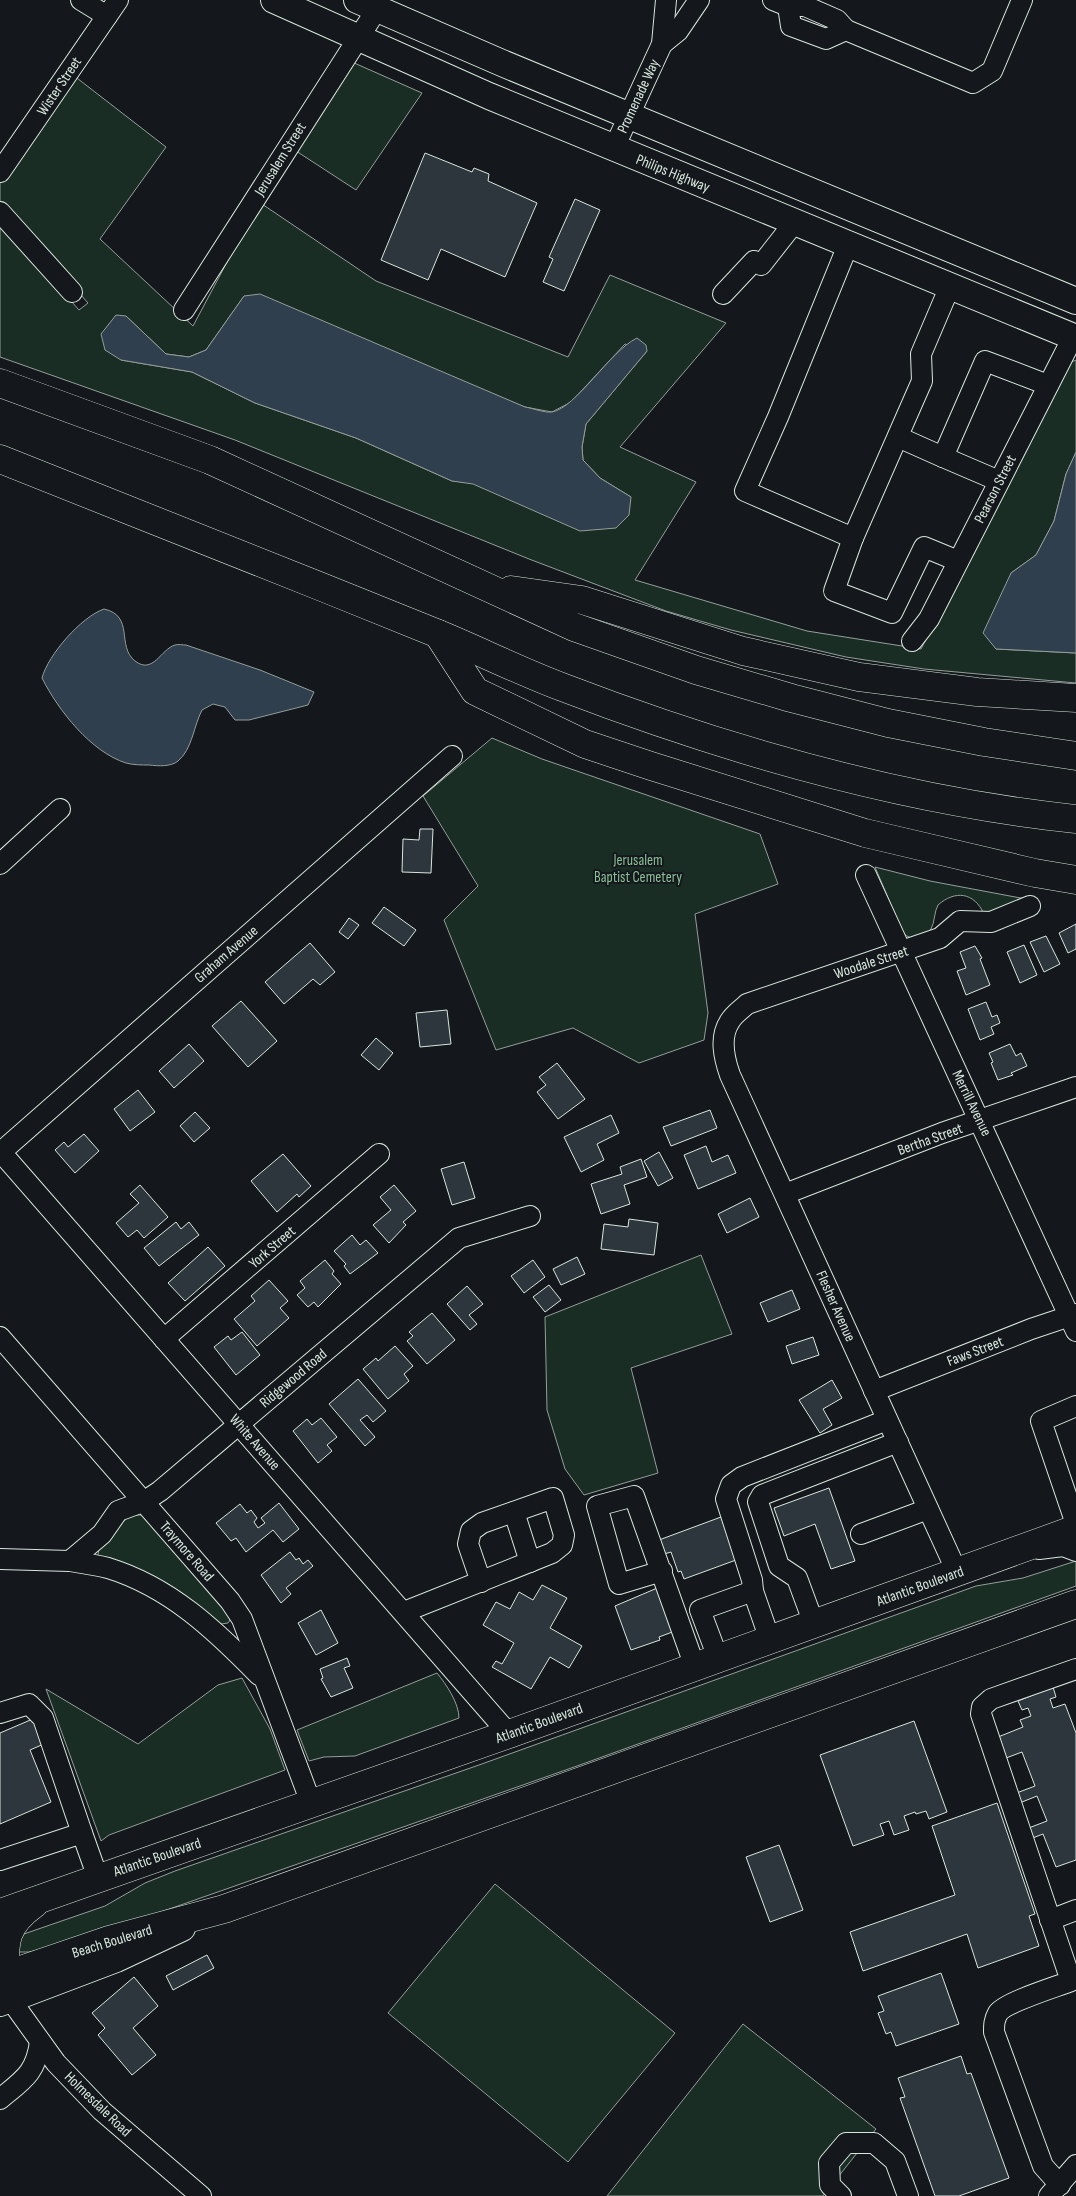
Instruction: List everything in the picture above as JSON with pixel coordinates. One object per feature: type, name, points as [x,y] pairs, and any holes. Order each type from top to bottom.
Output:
[{"type":"highway","points":[[0,383],[210,460],[574,628],[696,670],[791,698],[888,723],[1076,756]]},
{"type":"highway","points":[[0,459],[438,634],[568,689],[648,719],[836,774],[908,792],[969,804],[1076,819]]},
{"type":"highway","points":[[480,586],[582,600],[743,651],[859,677],[977,692],[1076,698]]},
{"type":"highway","points":[[438,634],[475,691],[585,744],[865,834],[1036,873],[1076,880]]},
{"type":"highway","name":"Atlantic Boulevard","points":[[0,1913],[509,1734],[1076,1529]]},
{"type":"highway","name":"Beach Boulevard","points":[[4,1989],[109,1940],[224,1909],[1076,1604]]},
{"type":"highway","points":[[4,1989],[6,1937],[10,1927],[17,1918],[43,1897]]},
{"type":"main road","name":"Philips Highway","points":[[274,0],[314,8],[357,38],[794,223],[1075,337]]},
{"type":"main road","points":[[367,4],[502,63],[1076,300]]},
{"type":"street","points":[[81,0],[112,8]]},
{"type":"street","name":"Promenade Way","points":[[614,148],[662,44],[666,0]]},
{"type":"street","name":"Promenade Way","points":[[662,44],[678,31],[699,0]]},
{"type":"street","points":[[784,2],[791,26],[826,39],[846,30],[973,83],[992,72],[1022,0]]},
{"type":"street","name":"Jerusalem Street","points":[[184,310],[357,38],[367,4]]},
{"type":"street","name":"Wister Street","points":[[0,172],[112,8]]},
{"type":"street","points":[[0,212],[72,292]]},
{"type":"street","points":[[724,294],[754,261],[761,266],[794,223]]},
{"type":"street","points":[[848,245],[778,417],[745,491],[853,538]]},
{"type":"street","points":[[950,286],[921,354],[922,381],[853,538],[834,591],[892,613],[924,547],[958,561]]},
{"type":"street","name":"Pearson Street","points":[[912,642],[929,619],[1075,337]]},
{"type":"street","points":[[943,457],[985,361],[1048,386]]},
{"type":"street","points":[[898,437],[999,481]]},
{"type":"street","name":"Graham Avenue","points":[[0,1152],[452,756]]},
{"type":"street","points":[[0,864],[60,809]]},
{"type":"street","name":"Merrill Avenue","points":[[866,875],[1074,1320]]},
{"type":"street","name":"Woodale Street","points":[[724,1038],[730,1020],[747,1004],[940,938],[960,921],[991,922],[1030,906]]},
{"type":"street","name":"Flesher Avenue","points":[[724,1038],[725,1061],[730,1075],[957,1572]]},
{"type":"street","name":"Bertha Street","points":[[786,1194],[942,1133],[1076,1087]]},
{"type":"street","name":"White Avenue","points":[[0,1152],[240,1423],[509,1734]]},
{"type":"street","name":"York Street","points":[[164,1339],[379,1154]]},
{"type":"street","name":"Ridgewood Road","points":[[70,1561],[102,1534],[118,1511],[144,1501],[160,1491],[459,1238],[530,1216]]},
{"type":"street","name":"Faws Street","points":[[874,1391],[1031,1329],[1074,1320]]},
{"type":"street","name":"Traymore Road","points":[[0,1337],[230,1601],[242,1619],[311,1803]]},
{"type":"street","points":[[1076,1406],[1041,1421],[1071,1490],[1076,1524]]},
{"type":"street","points":[[770,1640],[753,1591],[752,1580],[726,1499],[730,1485],[742,1477],[887,1420]]},
{"type":"street","points":[[814,1624],[797,1578],[779,1566],[758,1502],[762,1495],[898,1442]]},
{"type":"street","points":[[404,1612],[552,1554],[562,1546],[564,1535],[553,1498],[482,1523],[470,1531],[468,1544],[480,1582]]},
{"type":"street","points":[[861,1534],[928,1509]]},
{"type":"street","points":[[514,1512],[530,1562]]},
{"type":"street","points":[[1014,1552],[1063,1546],[1076,1551]]},
{"type":"street","points":[[0,1559],[70,1561],[107,1568],[143,1581],[177,1601],[219,1634],[264,1680]]},
{"type":"street","points":[[662,1571],[706,1663]]},
{"type":"street","points":[[706,1663],[700,1610],[753,1591]]},
{"type":"street","points":[[1076,1669],[991,1699],[982,1707],[981,1714],[1071,1981],[1023,1999],[1000,2011],[994,2022],[994,2032],[1043,2166],[1054,2190],[1076,2165]]},
{"type":"street","points":[[0,1713],[29,1704],[43,1718],[98,1878]]},
{"type":"street","points":[[0,1860],[82,1833]]},
{"type":"street","points":[[1050,1920],[1076,1910]]},
{"type":"street","name":"Holmesdale Road","points":[[4,1989],[56,2063],[102,2111],[200,2196]]},
{"type":"street","points":[[2,2097],[30,2073],[38,2058],[40,2042]]},
{"type":"street","points":[[841,2196],[830,2185],[829,2163],[846,2143],[874,2143],[896,2161],[908,2196]]},
{"type":"green space","points":[[352,62],[422,93],[356,190],[293,149]]},
{"type":"green space","points":[[73,75],[166,147],[100,239],[193,326],[259,202],[376,281],[568,357],[610,275],[726,323],[620,447],[696,482],[635,580],[807,631],[921,649],[1067,364],[1076,360],[1076,452],[1066,474],[1054,521],[1036,555],[1011,573],[996,649],[1076,653],[1076,683],[924,669],[846,657],[731,630],[666,611],[529,559],[235,440],[0,357],[0,221],[79,310],[88,303],[0,202],[0,182]],"holes":[[[244,296],[525,407],[552,412],[571,402],[625,344],[647,351],[586,424],[582,447],[583,460],[600,478],[631,497],[452,481],[356,438],[255,403],[192,372],[121,360],[126,316],[166,354],[189,357],[206,350]]]},
{"type":"green space","name":"Jerusalem Baptist Cemetery","points":[[492,738],[542,759],[760,834],[778,884],[695,914],[708,1013],[704,1040],[639,1063],[573,1028],[496,1050],[444,920],[478,886],[423,796]]},
{"type":"green space","points":[[875,867],[930,881],[1026,899],[984,914],[975,901],[970,898],[957,895],[951,897],[938,905],[928,933],[914,938],[903,933]]},
{"type":"green space","points":[[701,1255],[732,1334],[631,1368],[658,1473],[584,1495],[565,1469],[547,1410],[545,1317]]},
{"type":"green space","points":[[131,1515],[142,1515],[225,1609],[230,1620],[228,1623],[221,1624],[172,1587],[98,1557],[101,1545],[105,1539]]},
{"type":"green space","points":[[1076,1561],[1076,1586],[577,1766],[78,1941],[29,1952],[17,1952],[21,1935],[105,1906],[145,1883],[175,1871],[479,1765],[976,1586],[1023,1578]]},
{"type":"green space","points":[[437,1673],[454,1700],[459,1718],[355,1756],[324,1757],[309,1761],[297,1730]]},
{"type":"green space","points":[[242,1678],[270,1729],[285,1770],[109,1835],[101,1841],[46,1689],[138,1744],[218,1685]]},
{"type":"green space","points":[[495,1884],[675,2033],[568,2162],[388,2013]]},
{"type":"green space","points":[[743,2024],[876,2129],[823,2196],[607,2196]]},
{"type":"water","points":[[260,294],[525,407],[545,412],[552,412],[572,401],[616,354],[637,338],[646,345],[647,351],[586,424],[582,447],[583,460],[600,478],[631,497],[629,515],[616,528],[580,531],[473,484],[452,481],[356,438],[255,403],[192,372],[121,360],[105,350],[101,334],[116,315],[126,316],[166,354],[189,357],[206,350],[244,296]]},
{"type":"water","points":[[1076,452],[1076,653],[996,649],[983,633],[1011,573],[1036,555],[1054,521],[1066,474]]},
{"type":"water","points":[[104,609],[119,618],[129,655],[141,664],[147,665],[152,663],[170,647],[186,645],[260,670],[314,692],[308,705],[249,720],[235,720],[225,707],[213,704],[202,710],[187,750],[178,761],[172,764],[164,766],[138,765],[113,758],[88,740],[66,716],[42,678],[45,669],[58,648],[85,620]]},
{"type":"building","points":[[425,153],[472,172],[474,168],[489,174],[488,181],[537,203],[505,277],[441,249],[428,280],[381,260]]},
{"type":"building","points":[[575,199],[600,210],[564,291],[543,282],[553,259],[549,257]]},
{"type":"building","points":[[420,829],[433,829],[431,873],[402,872],[403,839],[419,840]]},
{"type":"building","points":[[384,907],[416,930],[404,946],[372,923]]},
{"type":"building","points":[[349,918],[359,925],[348,939],[339,932]]},
{"type":"building","points":[[1076,924],[1076,949],[1068,953],[1059,933]]},
{"type":"building","points":[[1046,936],[1060,964],[1044,972],[1030,942]]},
{"type":"building","points":[[310,943],[335,972],[320,985],[313,979],[284,1004],[265,982]]},
{"type":"building","points":[[1024,945],[1037,975],[1020,983],[1007,952]]},
{"type":"building","points":[[975,946],[982,958],[980,959],[990,985],[966,995],[957,971],[966,968],[960,952]]},
{"type":"building","points":[[241,1001],[277,1041],[248,1067],[212,1026]]},
{"type":"building","points":[[986,1002],[992,1017],[997,1015],[1000,1023],[991,1027],[994,1034],[980,1040],[968,1009]]},
{"type":"building","points":[[447,1010],[451,1044],[420,1047],[416,1013]]},
{"type":"building","points":[[376,1038],[393,1053],[379,1070],[361,1055]]},
{"type":"building","points":[[189,1044],[204,1061],[174,1088],[159,1071]]},
{"type":"building","points":[[1010,1044],[1016,1056],[1021,1053],[1027,1066],[1011,1073],[1013,1075],[998,1080],[989,1053]]},
{"type":"building","points":[[557,1063],[585,1099],[558,1119],[537,1092],[546,1085],[539,1077]]},
{"type":"building","points":[[138,1090],[155,1112],[130,1131],[114,1109]]},
{"type":"building","points":[[710,1110],[717,1128],[671,1146],[663,1127]]},
{"type":"building","points":[[195,1112],[210,1128],[194,1142],[180,1126]]},
{"type":"building","points":[[611,1115],[619,1133],[597,1144],[604,1160],[581,1172],[564,1137]]},
{"type":"building","points":[[84,1134],[99,1151],[75,1173],[55,1150],[64,1142],[68,1147]]},
{"type":"building","points":[[706,1146],[712,1162],[728,1155],[736,1173],[698,1189],[684,1155]]},
{"type":"building","points":[[659,1152],[673,1178],[658,1186],[644,1161]]},
{"type":"building","points":[[283,1154],[311,1186],[299,1197],[297,1194],[277,1212],[251,1181]]},
{"type":"building","points":[[641,1159],[647,1177],[624,1185],[630,1204],[601,1214],[591,1184],[622,1174],[620,1167]]},
{"type":"building","points":[[464,1162],[475,1198],[452,1205],[441,1169]]},
{"type":"building","points":[[140,1185],[168,1217],[144,1238],[137,1230],[128,1237],[116,1223],[139,1203],[130,1194]]},
{"type":"building","points":[[394,1185],[416,1211],[403,1222],[406,1225],[389,1243],[373,1225],[391,1210],[380,1197]]},
{"type":"building","points":[[750,1198],[759,1217],[727,1233],[718,1214]]},
{"type":"building","points":[[629,1219],[658,1223],[654,1255],[601,1249],[604,1224],[628,1227]]},
{"type":"building","points":[[176,1222],[181,1229],[189,1222],[199,1235],[159,1266],[144,1248]]},
{"type":"building","points":[[352,1235],[360,1245],[366,1240],[378,1253],[350,1274],[344,1266],[346,1264],[334,1251]]},
{"type":"building","points":[[208,1247],[225,1266],[185,1301],[168,1283]]},
{"type":"building","points":[[577,1257],[585,1274],[561,1285],[553,1269]]},
{"type":"building","points":[[325,1260],[334,1271],[332,1274],[341,1284],[318,1307],[314,1302],[308,1307],[297,1295],[305,1288],[300,1281]]},
{"type":"building","points":[[533,1260],[545,1277],[524,1293],[511,1276]]},
{"type":"building","points":[[269,1280],[288,1301],[280,1308],[289,1318],[257,1346],[234,1319],[255,1301],[251,1296]]},
{"type":"building","points":[[549,1285],[561,1300],[545,1312],[533,1297]]},
{"type":"building","points":[[467,1286],[483,1304],[469,1315],[477,1324],[470,1330],[447,1304]]},
{"type":"building","points":[[792,1290],[800,1309],[768,1322],[760,1303]]},
{"type":"building","points":[[432,1313],[455,1340],[427,1364],[407,1341],[413,1336],[409,1332]]},
{"type":"building","points":[[242,1332],[260,1355],[236,1375],[214,1347],[228,1336],[231,1340]]},
{"type":"building","points":[[813,1337],[819,1355],[792,1364],[786,1346]]},
{"type":"building","points":[[395,1346],[413,1366],[404,1374],[409,1381],[388,1399],[363,1369],[376,1358],[378,1361]]},
{"type":"building","points":[[358,1379],[386,1411],[373,1422],[367,1415],[360,1420],[375,1437],[365,1446],[329,1404]]},
{"type":"building","points":[[832,1380],[842,1398],[823,1409],[832,1425],[820,1433],[799,1400]]},
{"type":"building","points":[[321,1418],[337,1437],[327,1445],[332,1451],[318,1463],[293,1431],[307,1419],[312,1425]]},
{"type":"building","points":[[829,1488],[855,1561],[831,1569],[815,1524],[784,1536],[774,1508]]},
{"type":"building","points":[[279,1503],[299,1529],[283,1542],[273,1530],[246,1552],[236,1538],[231,1541],[216,1523],[240,1504],[247,1513],[251,1510],[257,1518],[254,1522],[258,1528],[265,1523],[261,1518]]},
{"type":"building","points":[[721,1517],[736,1560],[684,1579],[681,1571],[678,1572],[671,1552],[664,1554],[659,1540]]},
{"type":"building","points":[[290,1552],[296,1560],[299,1558],[303,1564],[308,1560],[313,1566],[286,1588],[291,1594],[281,1603],[261,1575]]},
{"type":"building","points":[[542,1585],[567,1598],[550,1628],[582,1646],[569,1668],[550,1657],[531,1689],[492,1667],[496,1661],[502,1664],[514,1643],[483,1625],[496,1602],[510,1609],[519,1592],[533,1600]]},
{"type":"building","points":[[662,1586],[675,1631],[659,1637],[660,1640],[631,1650],[615,1606]]},
{"type":"building","points":[[321,1610],[338,1643],[316,1655],[298,1623]]},
{"type":"building","points":[[347,1658],[350,1666],[344,1668],[353,1688],[331,1697],[321,1679],[323,1678],[320,1669]]},
{"type":"building","points":[[1053,1687],[1056,1697],[1050,1699],[1053,1708],[1065,1704],[1076,1733],[1076,1860],[1056,1867],[1043,1834],[1030,1839],[1026,1829],[1047,1821],[1037,1796],[1017,1804],[1014,1794],[1035,1786],[1022,1752],[1006,1758],[998,1737],[1023,1727],[1020,1720],[1031,1716],[1028,1708],[1022,1710],[1018,1701]]},
{"type":"building","points":[[35,1718],[46,1743],[30,1750],[51,1802],[0,1824],[0,1733]]},
{"type":"building","points":[[914,1721],[947,1812],[929,1819],[926,1811],[904,1816],[909,1830],[894,1835],[889,1821],[880,1824],[884,1835],[853,1846],[820,1755]]},
{"type":"building","points":[[997,1803],[1035,1914],[1029,1916],[1039,1946],[978,1968],[967,1934],[863,1971],[850,1932],[955,1895],[932,1826]]},
{"type":"building","points":[[779,1845],[803,1910],[770,1922],[746,1857]]},
{"type":"building","points":[[207,1955],[214,1968],[173,1990],[166,1976]]},
{"type":"building","points":[[941,1973],[959,2024],[896,2046],[891,2032],[886,2034],[878,2013],[884,2011],[878,1996]]},
{"type":"building","points":[[134,1977],[158,2006],[133,2028],[156,2055],[132,2075],[98,2035],[105,2028],[92,2013]]},
{"type":"building","points":[[961,2056],[967,2074],[971,2073],[1009,2178],[959,2196],[935,2196],[900,2098],[905,2097],[898,2078]]}]
